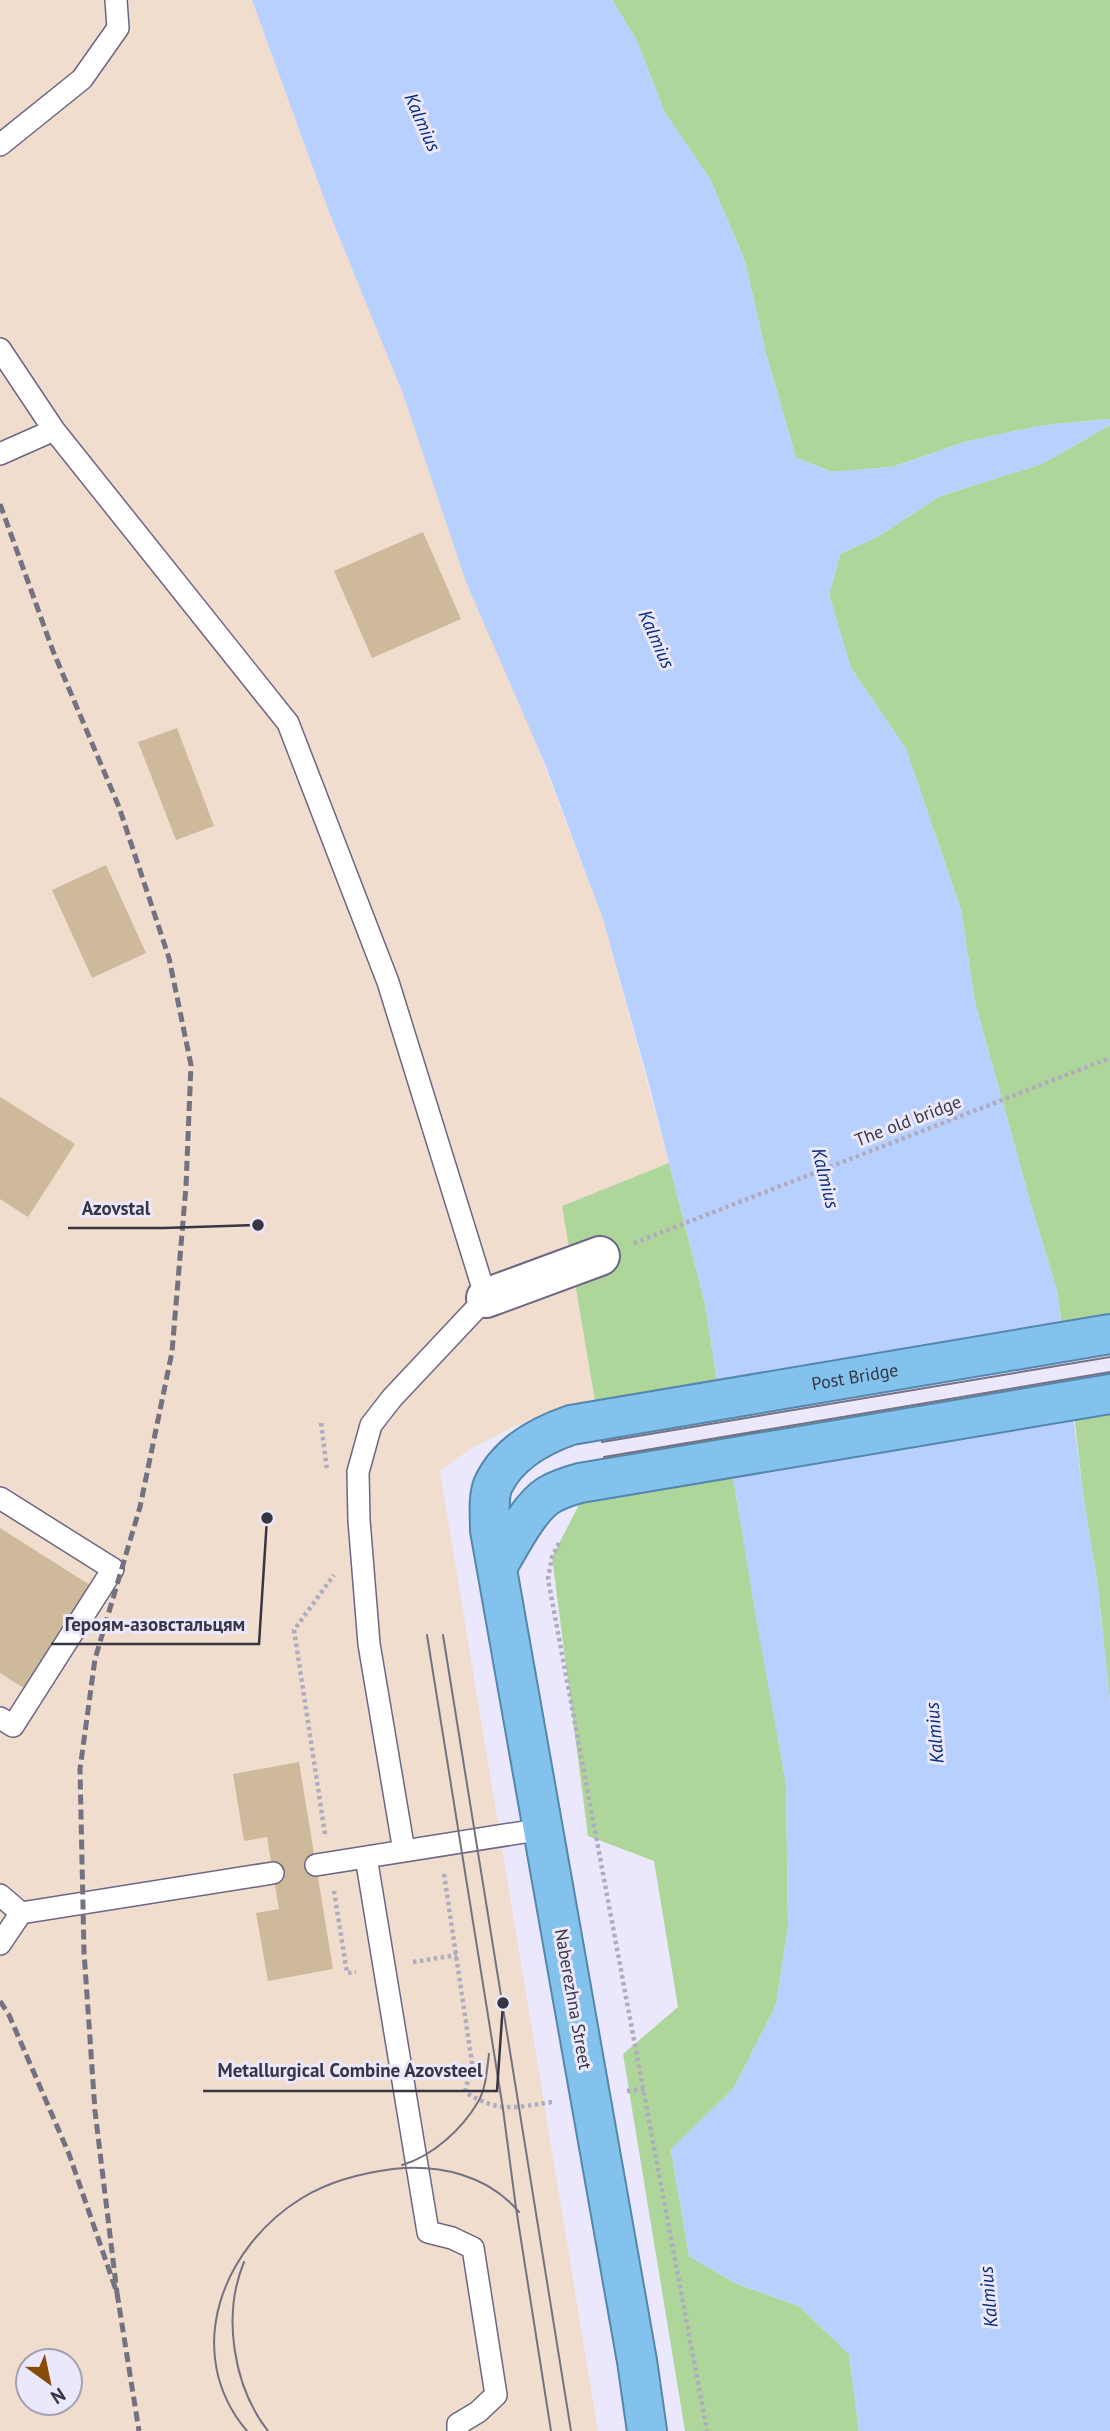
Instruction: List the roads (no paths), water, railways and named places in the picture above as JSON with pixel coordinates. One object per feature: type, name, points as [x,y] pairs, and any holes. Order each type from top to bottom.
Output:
[{"type":"highway","name":"Post Bridge","points":[[497,1567],[490,1530],[492,1487],[510,1459],[533,1441],[560,1429],[598,1420],[1110,1334]]},
{"type":"highway","points":[[497,1567],[533,1510],[546,1496],[561,1489],[1110,1394]]},
{"type":"highway","name":"Naberezhna Street","points":[[497,1567],[637,2361],[647,2431]]},
{"type":"street","points":[[486,1297],[600,1256]]},
{"type":"lane","points":[[0,145],[82,79],[118,28],[116,0]]},
{"type":"lane","points":[[0,349],[54,430],[288,723],[388,982],[486,1297],[392,1398],[371,1425],[358,1472],[369,1644],[404,1851]]},
{"type":"lane","points":[[0,454],[54,430]]},
{"type":"lane","points":[[0,1498],[113,1569],[13,1726],[0,1718]]},
{"type":"lane","points":[[323,1864],[543,1829]]},
{"type":"lane","points":[[366,1857],[428,2232],[452,2238],[473,2248],[496,2395],[478,2412],[458,2424],[457,2431]]},
{"type":"lane","points":[[0,1944],[21,1913],[273,1872]]},
{"type":"lane","points":[[0,1895],[21,1913]]},
{"type":"water","name":"Kalmius","points":[[252,0],[612,0],[636,39],[665,113],[710,179],[745,261],[766,354],[796,458],[832,472],[892,467],[968,441],[1045,425],[1110,419],[1110,425],[1042,464],[940,496],[879,536],[840,554],[829,595],[851,668],[906,749],[961,910],[975,1002],[1057,1291],[1098,1587],[1110,1702],[1110,2431],[859,2431],[849,2354],[799,2306],[737,2284],[689,2256],[671,2149],[734,2088],[776,2005],[788,1926],[786,1784],[756,1619],[705,1304],[649,1084],[603,919],[545,764],[466,582],[403,394],[329,212]]},
{"type":"tram line","points":[[602,1442],[1110,1357]]},
{"type":"tram line","points":[[604,1457],[1110,1372]]},
{"type":"tram line","points":[[427,1635],[503,2109],[551,2431]]},
{"type":"tram line","points":[[443,1635],[571,2431]]},
{"type":"tram line","points":[[402,2165],[425,2155],[446,2140],[464,2122],[483,2091],[489,2054]]},
{"type":"tram line","points":[[247,2431],[227,2401],[216,2369],[214,2336],[220,2304],[232,2273],[250,2244],[274,2219],[302,2198],[335,2182],[369,2173],[410,2168],[445,2171],[478,2181],[507,2199],[519,2212]]},
{"type":"tram line","points":[[244,2262],[234,2304],[235,2350],[246,2393],[268,2431]]},
{"type":"railway","points":[[0,504],[53,651],[119,807],[169,958],[191,1065],[186,1186],[172,1352],[140,1507],[95,1659],[80,1769],[84,1952],[95,2111],[117,2293]]},
{"type":"railway","points":[[0,2001],[9,2015],[69,2154],[117,2293],[139,2431]]},
{"type":"place","name":"Azovstal","points":[[258,1225]]},
{"type":"place","name":"Героям-азовстальцям","points":[[267,1518]]},
{"type":"place","name":"Metallurgical Combine Azovsteel","points":[[503,2003]]}]
